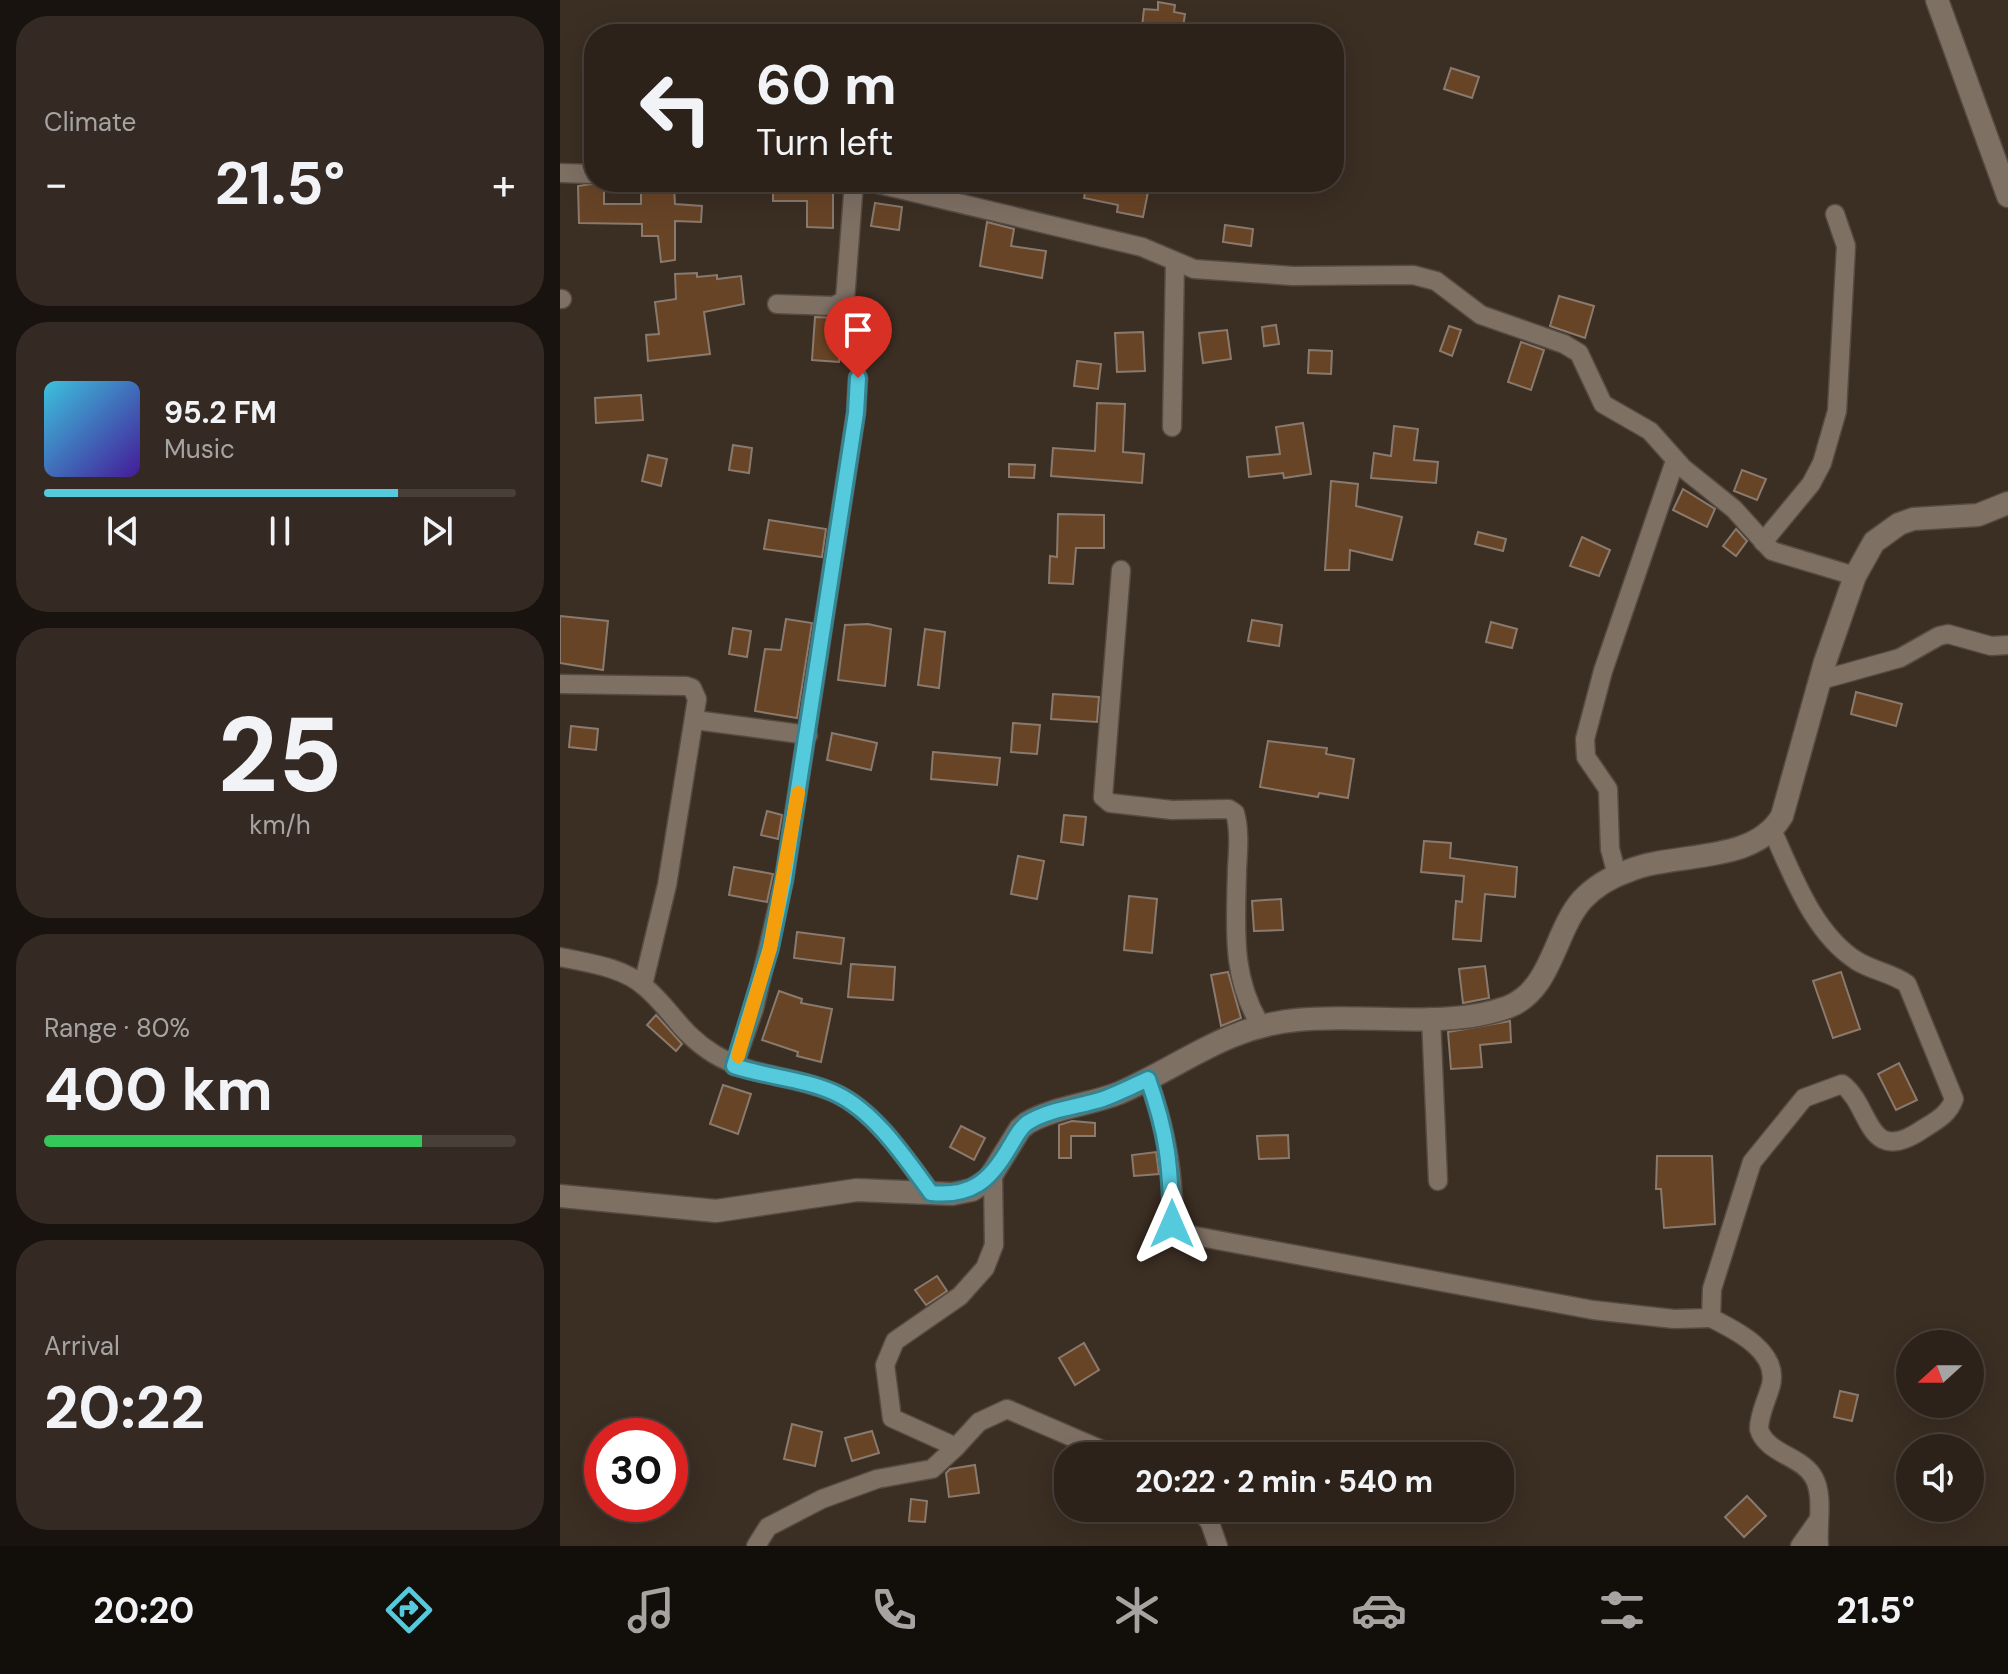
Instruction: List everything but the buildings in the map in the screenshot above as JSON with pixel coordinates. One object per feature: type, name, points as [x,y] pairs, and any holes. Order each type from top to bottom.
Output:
[{"type":"street","points":[[1937,0],[2008,196]]},
{"type":"street","points":[[560,173],[584,174]]},
{"type":"street","points":[[777,304],[834,306],[845,300],[853,192]]},
{"type":"street","points":[[915,192],[1042,220],[1156,251],[1194,269],[1333,277],[1413,275],[1436,281],[1481,315],[1574,349],[1585,362],[1603,404],[1619,416],[1644,426],[1675,461],[1734,509],[1763,542],[1782,556],[1855,576]]},
{"type":"street","points":[[1763,542],[1811,484],[1822,463],[1837,411],[1846,246],[1835,214]]},
{"type":"street","points":[[1172,427],[1175,262]]},
{"type":"street","points":[[734,1066],[770,948],[808,735],[824,605],[856,413],[858,378]]},
{"type":"street","points":[[1617,875],[1610,849],[1608,789],[1586,757],[1585,739],[1603,671],[1675,461]]},
{"type":"street","points":[[560,1196],[716,1211],[857,1190],[969,1191],[993,1175],[1020,1129],[1027,1123],[1102,1099],[1148,1079],[1212,1042],[1261,1026],[1309,1019],[1431,1017],[1495,1011],[1527,994],[1540,980],[1568,920],[1583,900],[1604,881],[1667,859],[1728,850],[1773,832],[1782,816],[1855,576],[1874,542],[1899,524],[1978,515],[2008,503]]},
{"type":"street","points":[[1121,570],[1103,797],[1110,803],[1172,810],[1229,809],[1235,813],[1238,842],[1235,957],[1248,1006],[1261,1026]]},
{"type":"street","points":[[1821,680],[1900,658],[1948,634],[1991,646],[2008,645]]},
{"type":"street","points":[[560,684],[690,687],[697,699],[667,885],[643,985]]},
{"type":"street","points":[[695,720],[808,735]]},
{"type":"street","points":[[1711,1318],[1712,1289],[1752,1162],[1804,1098],[1842,1084],[1848,1088],[1873,1133],[1887,1141],[1900,1141],[1941,1118],[1954,1099],[1946,1073],[1925,1033],[1907,984],[1859,962],[1827,933],[1807,901],[1773,832]]},
{"type":"street","points":[[560,957],[619,972],[643,985],[692,1040],[734,1066],[820,1089],[850,1102],[905,1156],[931,1193]]},
{"type":"street","points":[[1431,1017],[1438,1181]]},
{"type":"street","points":[[1148,1079],[1165,1126],[1173,1197],[1171,1221],[1179,1233],[1593,1310],[1674,1319],[1711,1318],[1734,1330],[1763,1352],[1770,1365],[1772,1381],[1759,1429],[1765,1441],[1814,1476],[1818,1489],[1819,1546]]},
{"type":"street","points":[[956,1447],[892,1418],[885,1365],[895,1341],[960,1296],[985,1268],[994,1245],[993,1175]]},
{"type":"street","points":[[756,1546],[768,1527],[822,1499],[877,1479],[932,1469],[979,1422],[1007,1409],[1084,1442]]},
{"type":"street","points":[[1209,1522],[1218,1546]]},
{"type":"street","points":[[1800,1546],[1817,1522]]},
{"type":"slow traffic","points":[[738,1056],[770,948],[798,793]]},
{"type":"route","points":[[858,378],[856,413],[784,880],[754,1009],[734,1066],[835,1093],[850,1102],[905,1156],[931,1193],[944,1194],[969,1191],[984,1184],[993,1175],[1020,1129],[1035,1119],[1102,1099],[1148,1079],[1165,1126],[1173,1197],[1172,1224]]}]
